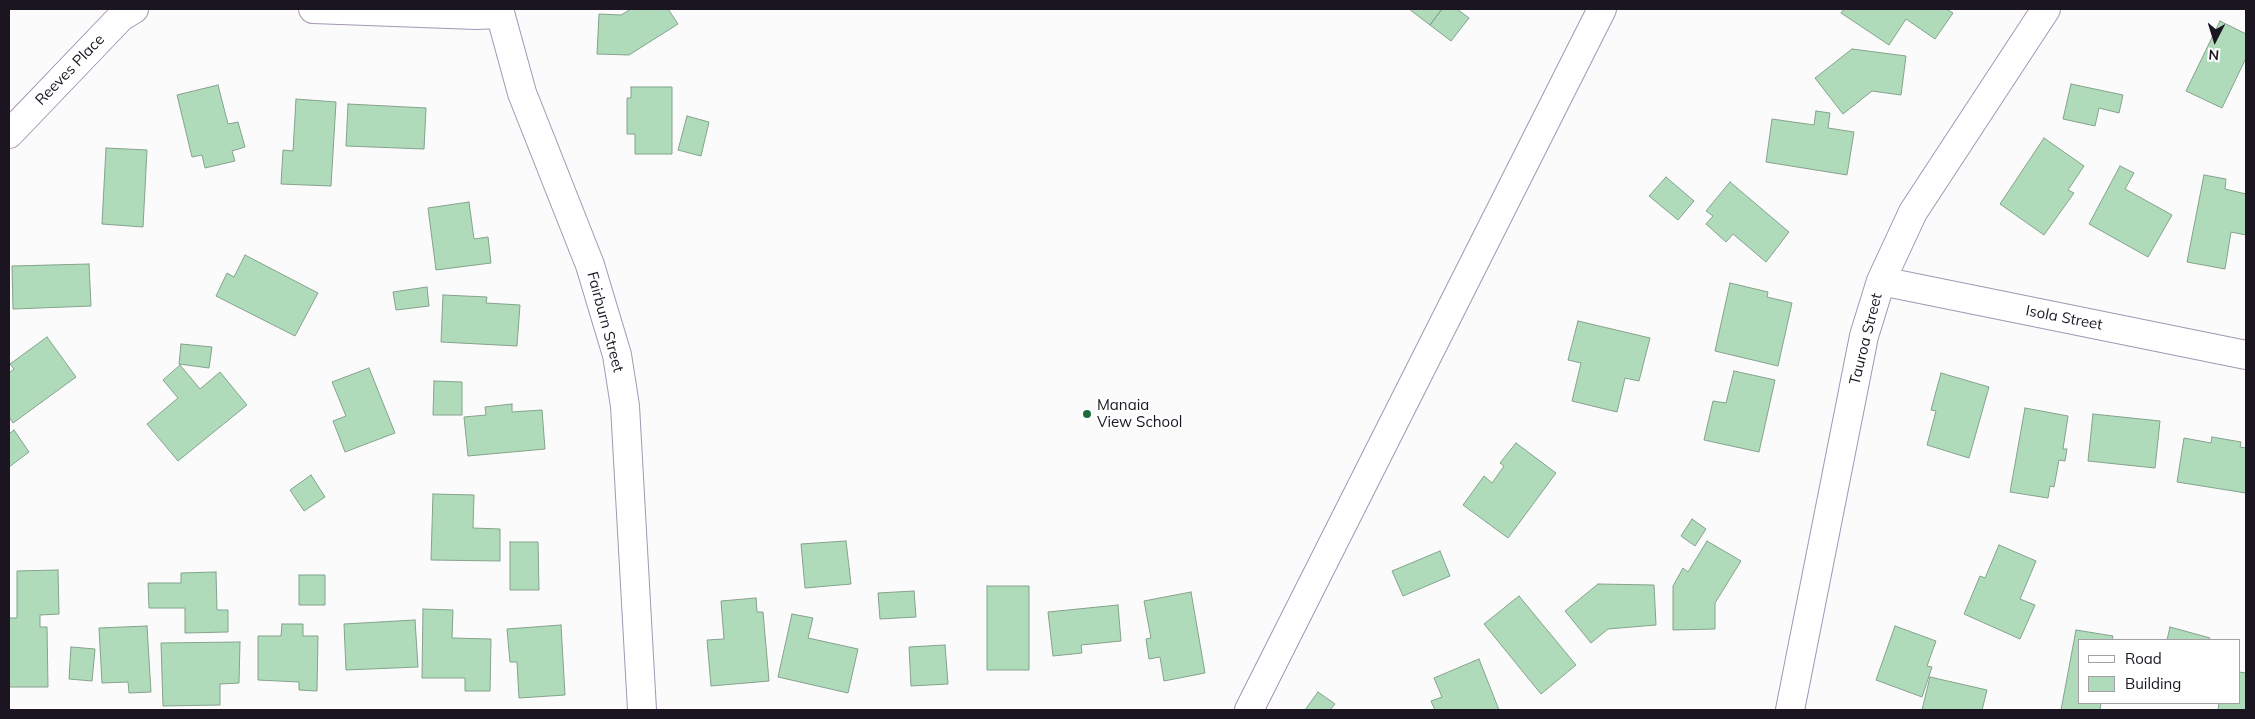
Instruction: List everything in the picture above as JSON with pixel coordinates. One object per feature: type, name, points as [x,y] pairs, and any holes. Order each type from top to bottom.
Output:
[{"type":"street","name":"Reeves Place","points":[[9,134],[121,17],[134,9]]},
{"type":"street","points":[[313,9],[476,15],[499,11]]},
{"type":"street","points":[[1249,710],[1602,9]]},
{"type":"street","name":"Tauroa Street","points":[[1790,710],[1864,336],[1881,281],[1913,212],[2046,9]]},
{"type":"street","name":"Fairburn Street","points":[[499,11],[522,93],[590,265],[617,355],[624,406],[642,710]]},
{"type":"street","name":"Isola Street","points":[[1881,281],[2246,355]]},
{"type":"building","points":[[631,9],[668,9],[678,24],[629,55],[597,54],[599,14],[621,15]]},
{"type":"building","points":[[1409,9],[1442,9],[1430,25]]},
{"type":"building","points":[[1442,9],[1457,9],[1469,18],[1451,41],[1430,25]]},
{"type":"building","points":[[1844,9],[1946,9],[1953,13],[1935,39],[1906,19],[1889,45],[1841,13]]},
{"type":"building","points":[[2220,21],[2246,34],[2246,58],[2222,108],[2186,91]]},
{"type":"building","points":[[1852,49],[1906,56],[1901,95],[1872,91],[1843,114],[1815,78]]},
{"type":"building","points":[[2071,84],[2123,95],[2119,113],[2099,108],[2095,126],[2063,119]]},
{"type":"building","points":[[218,85],[228,124],[238,122],[245,147],[232,151],[235,161],[205,168],[202,155],[192,157],[177,95]]},
{"type":"building","points":[[631,87],[672,87],[672,154],[635,154],[635,134],[627,134],[627,98],[631,98]]},
{"type":"building","points":[[296,99],[336,102],[331,186],[281,184],[283,150],[293,151]]},
{"type":"building","points":[[348,104],[426,108],[424,149],[346,146]]},
{"type":"building","points":[[1816,111],[1830,113],[1828,128],[1854,132],[1847,175],[1766,162],[1772,119],[1814,125]]},
{"type":"building","points":[[687,116],[709,122],[701,156],[678,150]]},
{"type":"building","points":[[2044,138],[2084,166],[2068,190],[2074,193],[2044,235],[2000,204]]},
{"type":"building","points":[[106,148],[147,150],[143,227],[102,224]]},
{"type":"building","points":[[2120,166],[2134,173],[2125,189],[2172,215],[2148,257],[2089,224]]},
{"type":"building","points":[[2204,175],[2226,179],[2225,189],[2246,194],[2246,235],[2231,232],[2225,269],[2187,262]]},
{"type":"building","points":[[1666,177],[1694,201],[1678,220],[1649,196]]},
{"type":"building","points":[[1730,182],[1789,232],[1766,262],[1733,234],[1726,242],[1706,224],[1713,216],[1706,211]]},
{"type":"building","points":[[469,202],[474,239],[488,237],[491,263],[436,270],[428,208]]},
{"type":"building","points":[[245,255],[318,293],[295,336],[216,296],[227,273],[234,277]]},
{"type":"building","points":[[89,264],[91,306],[13,309],[12,266]]},
{"type":"building","points":[[1730,283],[1768,292],[1767,297],[1792,303],[1778,366],[1715,351]]},
{"type":"building","points":[[427,287],[429,306],[396,310],[393,292]]},
{"type":"building","points":[[443,295],[487,297],[486,303],[520,305],[517,346],[441,342]]},
{"type":"building","points":[[1578,321],[1650,338],[1639,381],[1625,378],[1617,412],[1572,401],[1581,363],[1568,360]]},
{"type":"building","points":[[47,337],[76,377],[13,423],[9,417],[9,373],[14,369],[10,364]]},
{"type":"building","points":[[181,344],[212,347],[209,368],[179,364]]},
{"type":"building","points":[[180,365],[200,389],[220,372],[247,405],[178,461],[147,424],[178,398],[163,380]]},
{"type":"building","points":[[369,368],[395,433],[345,452],[333,421],[346,416],[332,382]]},
{"type":"building","points":[[1734,371],[1775,380],[1759,452],[1704,440],[1713,401],[1726,403]]},
{"type":"building","points":[[1941,373],[1989,387],[1969,458],[1927,445],[1936,411],[1931,410]]},
{"type":"building","points":[[434,381],[462,382],[462,415],[433,415]]},
{"type":"building","points":[[512,404],[512,412],[542,410],[545,449],[468,456],[464,417],[486,415],[485,407]]},
{"type":"building","points":[[2025,408],[2068,416],[2063,449],[2067,449],[2065,461],[2059,460],[2054,487],[2050,486],[2048,498],[2010,492]]},
{"type":"building","points":[[2093,414],[2160,421],[2155,468],[2088,461]]},
{"type":"building","points":[[14,430],[29,452],[9,467],[9,434]]},
{"type":"building","points":[[2212,437],[2241,442],[2240,447],[2246,448],[2246,493],[2177,482],[2184,438],[2211,443]]},
{"type":"building","points":[[1516,443],[1556,473],[1508,538],[1463,505],[1484,476],[1492,483],[1504,466],[1500,463]]},
{"type":"building","points":[[311,475],[325,497],[304,511],[290,490]]},
{"type":"building","points":[[433,494],[474,495],[473,528],[500,529],[500,561],[431,560]]},
{"type":"building","points":[[1692,519],[1706,529],[1695,546],[1681,536]]},
{"type":"building","points":[[846,541],[851,584],[805,588],[801,544]]},
{"type":"building","points":[[1707,541],[1741,561],[1715,603],[1715,629],[1673,630],[1673,586],[1683,568],[1688,572]]},
{"type":"building","points":[[510,542],[538,542],[539,590],[510,590]]},
{"type":"building","points":[[1999,545],[2036,561],[2020,599],[2035,605],[2020,639],[1964,614],[1980,576],[1985,578]]},
{"type":"building","points":[[1440,551],[1450,576],[1403,596],[1392,571]]},
{"type":"building","points":[[58,570],[59,614],[40,615],[40,627],[47,627],[48,687],[9,687],[9,618],[17,618],[17,571]]},
{"type":"building","points":[[216,572],[217,610],[228,610],[228,632],[185,633],[185,608],[149,608],[148,583],[181,583],[181,573]]},
{"type":"building","points":[[299,575],[325,575],[325,605],[299,605]]},
{"type":"building","points":[[1598,584],[1654,585],[1656,625],[1608,629],[1591,643],[1565,611]]},
{"type":"building","points":[[987,586],[1029,586],[1029,670],[987,670]]},
{"type":"building","points":[[914,591],[916,617],[880,619],[878,593]]},
{"type":"building","points":[[1191,592],[1205,673],[1164,681],[1160,657],[1149,659],[1146,639],[1151,638],[1144,601]]},
{"type":"building","points":[[1519,596],[1576,665],[1541,694],[1484,624]]},
{"type":"building","points":[[756,598],[757,612],[763,612],[769,681],[711,686],[707,640],[724,639],[721,601]]},
{"type":"building","points":[[1118,605],[1121,641],[1081,645],[1082,653],[1053,656],[1048,612]]},
{"type":"building","points":[[423,609],[453,610],[452,638],[491,639],[490,691],[465,691],[465,678],[422,678]]},
{"type":"building","points":[[792,614],[813,618],[808,638],[858,649],[848,693],[778,677]]},
{"type":"building","points":[[415,620],[418,667],[346,670],[344,624]]},
{"type":"building","points":[[282,624],[303,624],[303,636],[318,636],[317,691],[299,690],[299,682],[258,680],[258,636],[281,636]]},
{"type":"building","points":[[561,625],[565,695],[519,698],[517,662],[510,662],[507,629]]},
{"type":"building","points":[[147,626],[151,692],[129,693],[128,682],[102,683],[99,628]]},
{"type":"building","points":[[1895,626],[1936,641],[1927,666],[1932,667],[1922,697],[1876,680]]},
{"type":"building","points":[[2170,627],[2210,638],[2210,639],[2167,639]]},
{"type":"building","points":[[2076,630],[2113,636],[2112,639],[2078,639],[2078,704],[2101,704],[2100,710],[2061,710]]},
{"type":"building","points":[[240,642],[239,683],[220,684],[220,705],[163,706],[161,643]]},
{"type":"building","points":[[945,645],[948,684],[911,686],[909,647]]},
{"type":"building","points":[[71,647],[95,649],[92,681],[69,679]]},
{"type":"building","points":[[1479,659],[1499,710],[1435,710],[1431,701],[1442,697],[1434,678]]},
{"type":"building","points":[[2240,672],[2246,673],[2246,710],[2218,710],[2219,704],[2240,704]]},
{"type":"building","points":[[1930,677],[1987,690],[1982,710],[1922,710]]},
{"type":"building","points":[[1318,692],[1335,704],[1330,710],[1305,710]]},
{"type":"place","name":"Manaia View School","points":[[1087,414]]}]
